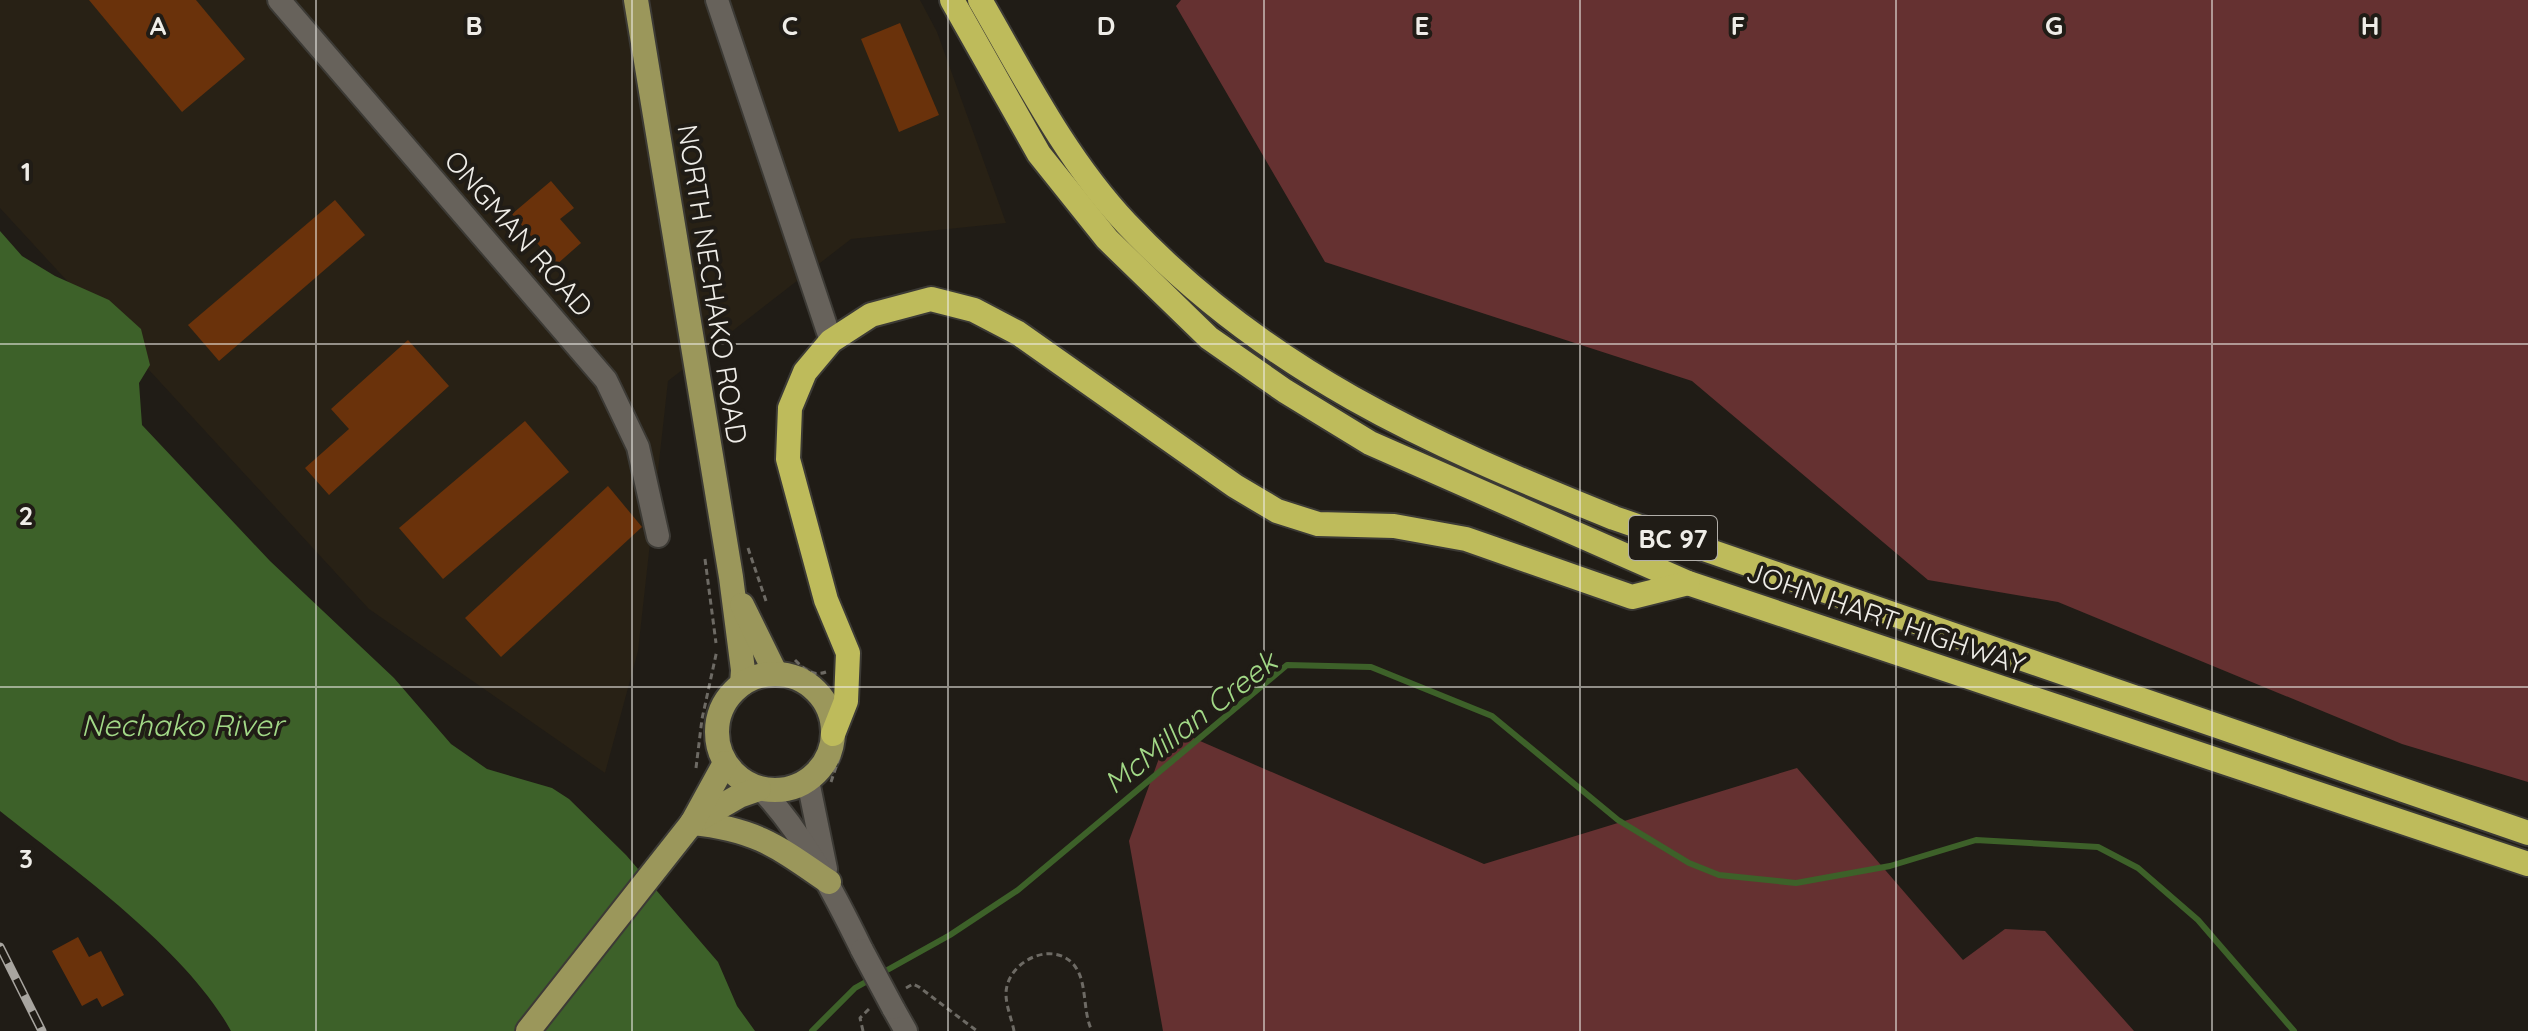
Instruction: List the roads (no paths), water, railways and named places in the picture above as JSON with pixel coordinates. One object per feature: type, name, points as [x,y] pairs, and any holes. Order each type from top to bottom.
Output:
[{"type":"highway","name":"JOHN HART HIGHWAY","points":[[952,0],[1039,154],[1107,239],[1209,338],[1285,391],[1370,443],[1688,583],[2528,864]]},
{"type":"highway","name":"JOHN HART HIGHWAY","points":[[980,0],[1059,137],[1125,222],[1225,315],[1300,369],[1384,419],[1478,463],[1614,518],[2528,833]]},
{"type":"highway","points":[[838,742],[846,701],[848,653],[826,600],[788,459],[790,408],[805,372],[831,341],[871,315],[931,299],[974,310],[1018,333],[1235,486],[1277,511],[1318,524],[1394,526],[1466,539],[1632,597],[1688,583]]},
{"type":"main road","name":"NORTH NECHAKO ROAD","points":[[636,0],[731,577],[750,644],[776,674]]},
{"type":"main road","name":"NORTH NECHAKO ROAD","points":[[742,684],[750,644]]},
{"type":"main road","points":[[692,823],[739,796],[760,789],[818,784],[821,768],[838,742],[822,699],[810,686],[794,677],[776,674],[759,676],[742,684],[728,698],[719,715],[716,734],[725,763],[744,782],[760,789]]},
{"type":"main road","points":[[528,1031],[673,849],[692,823],[725,763]]},
{"type":"main road","points":[[692,823],[731,826],[749,833],[775,846],[829,882]]},
{"type":"street","name":"ONGMAN ROAD","points":[[279,0],[606,380],[638,447],[658,536]]},
{"type":"street","points":[[717,0],[831,341]]},
{"type":"street","points":[[818,784],[829,882]]},
{"type":"street","points":[[760,789],[781,810],[829,882],[906,1031]]},
{"type":"water","name":"Nechako River","points":[[0,231],[22,256],[55,276],[109,300],[141,329],[150,365],[139,383],[142,425],[270,561],[394,678],[451,744],[487,769],[552,788],[569,799],[626,855],[718,962],[737,1006],[755,1031],[231,1031],[211,1000],[157,941],[93,884],[0,811]]},
{"type":"waterway","name":"McMillan Creek","points":[[812,1031],[855,988],[950,935],[1018,890],[1287,665],[1371,667],[1492,716],[1618,820],[1689,863],[1719,875],[1796,883],[1890,866],[1976,840],[2098,847],[2138,868],[2198,920],[2294,1031]]},
{"type":"railway","points":[[0,947],[42,1031]]}]
